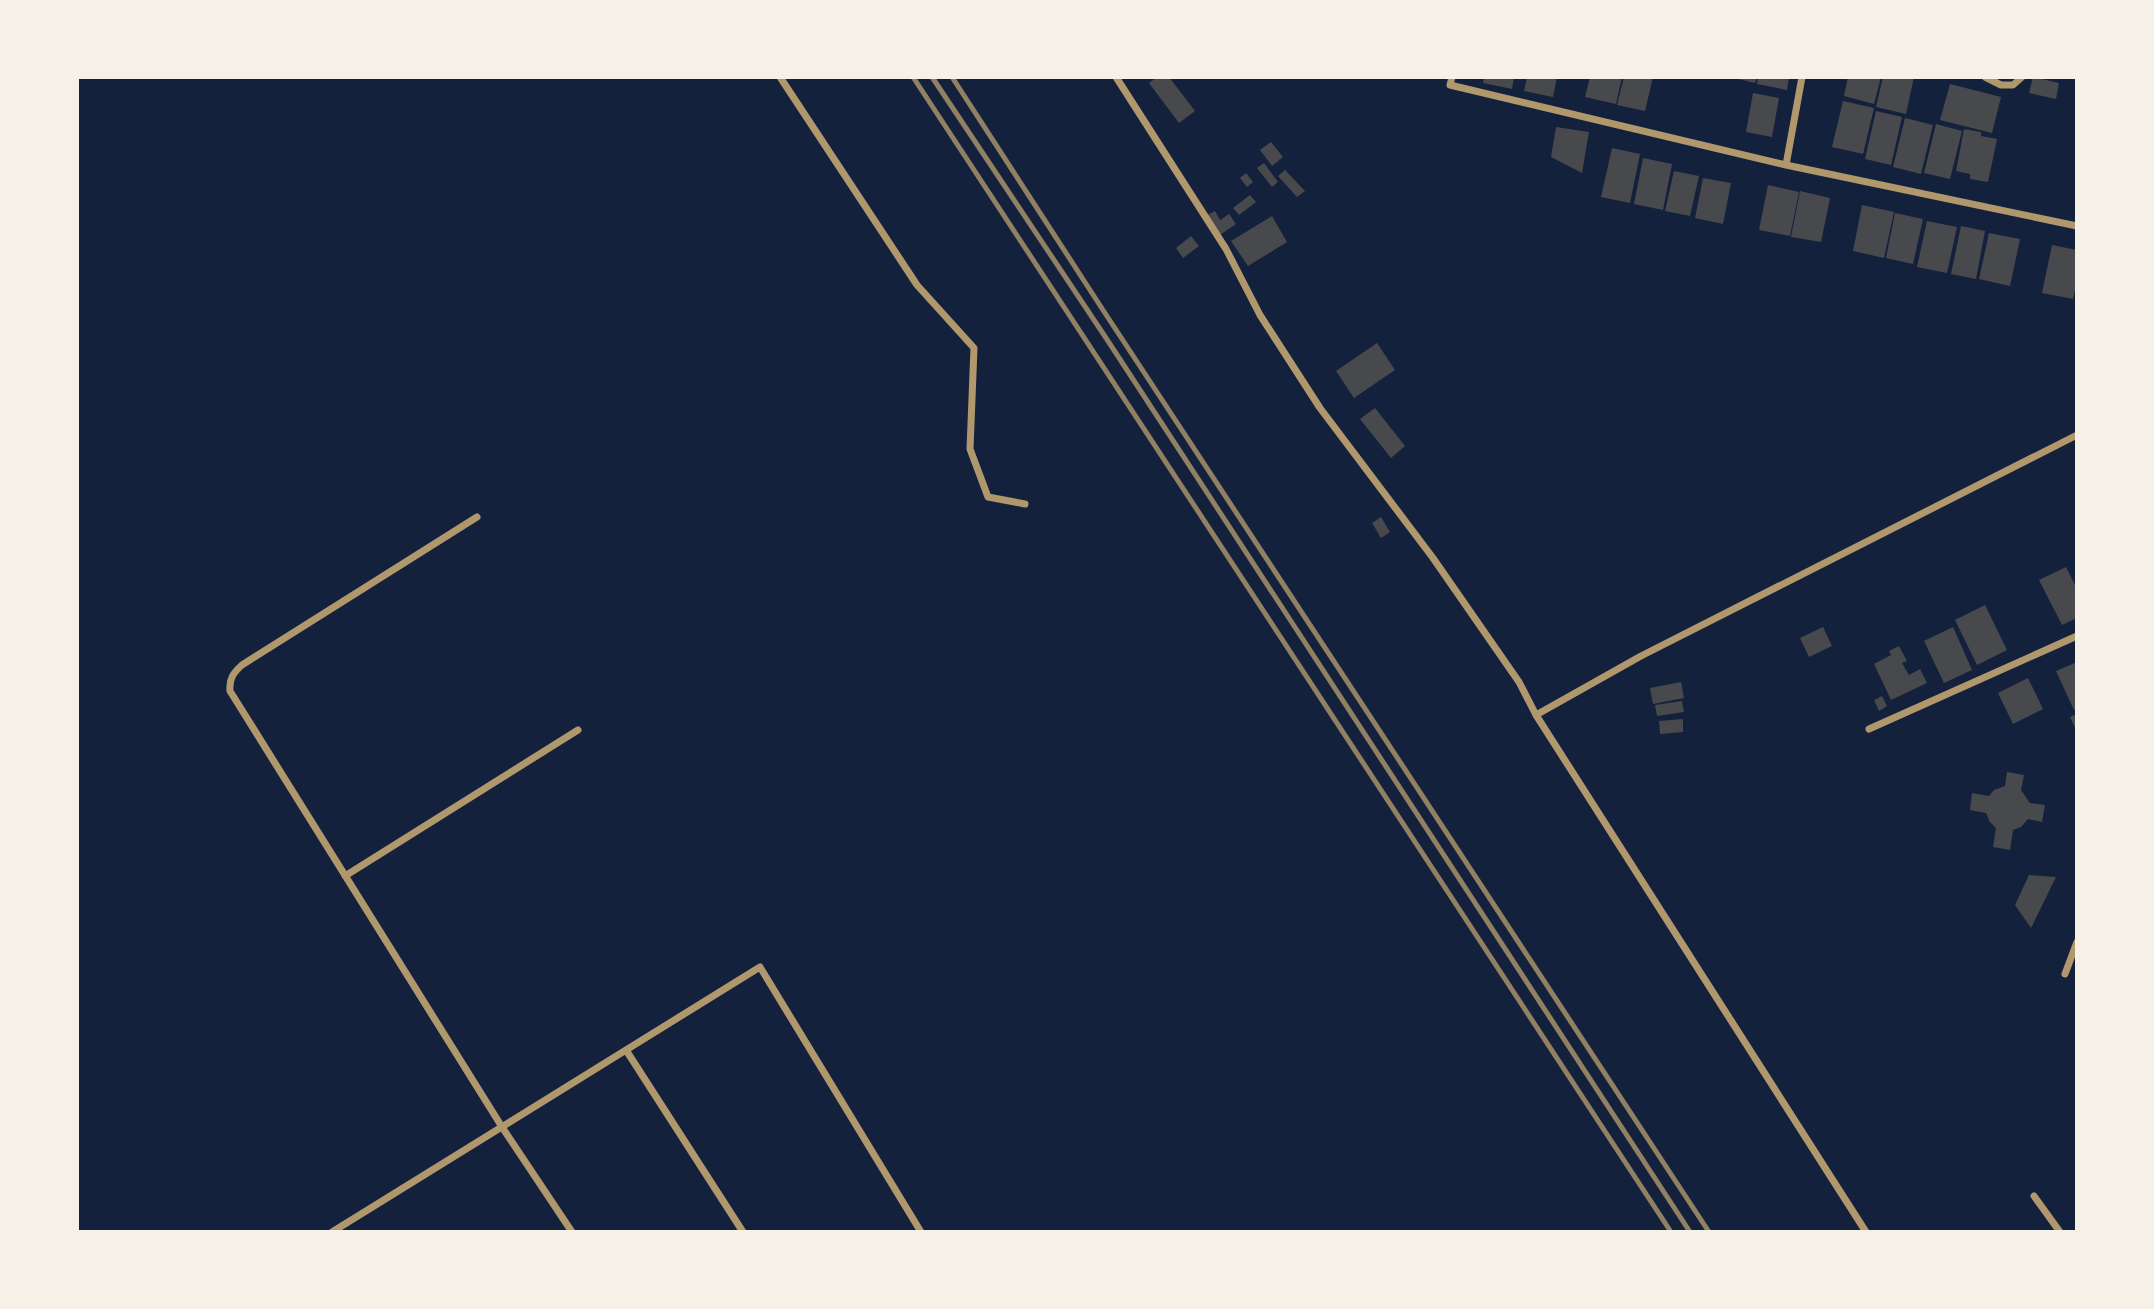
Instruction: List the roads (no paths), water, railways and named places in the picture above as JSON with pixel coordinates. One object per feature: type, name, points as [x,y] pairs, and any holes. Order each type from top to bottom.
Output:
[{"type":"street","points":[[780,77],[917,285],[974,348],[970,449],[988,497],[1025,504]]},
{"type":"street","points":[[1116,77],[1226,249],[1260,315],[1320,408],[1433,558],[1519,682],[1536,715],[1866,1232]]},
{"type":"street","points":[[1452,77],[1450,85],[1786,165],[2077,226]]},
{"type":"street","points":[[1786,165],[1802,77]]},
{"type":"street","points":[[1985,77],[2001,85],[2013,85],[2022,77]]},
{"type":"street","points":[[1536,715],[1640,656],[2077,435]]},
{"type":"street","points":[[477,517],[242,665],[233,673],[229,682],[230,691],[502,1126],[572,1232]]},
{"type":"street","points":[[1869,729],[2077,636]]},
{"type":"street","points":[[345,876],[578,730]]},
{"type":"street","points":[[2065,974],[2077,942]]},
{"type":"street","points":[[332,1232],[760,967],[922,1232]]},
{"type":"street","points":[[626,1049],[743,1232]]},
{"type":"street","points":[[2034,1196],[2060,1232]]},
{"type":"railway","points":[[913,77],[1671,1232]]},
{"type":"railway","points":[[932,77],[1108,341],[1690,1232]]},
{"type":"railway","points":[[952,77],[1709,1232]]}]
